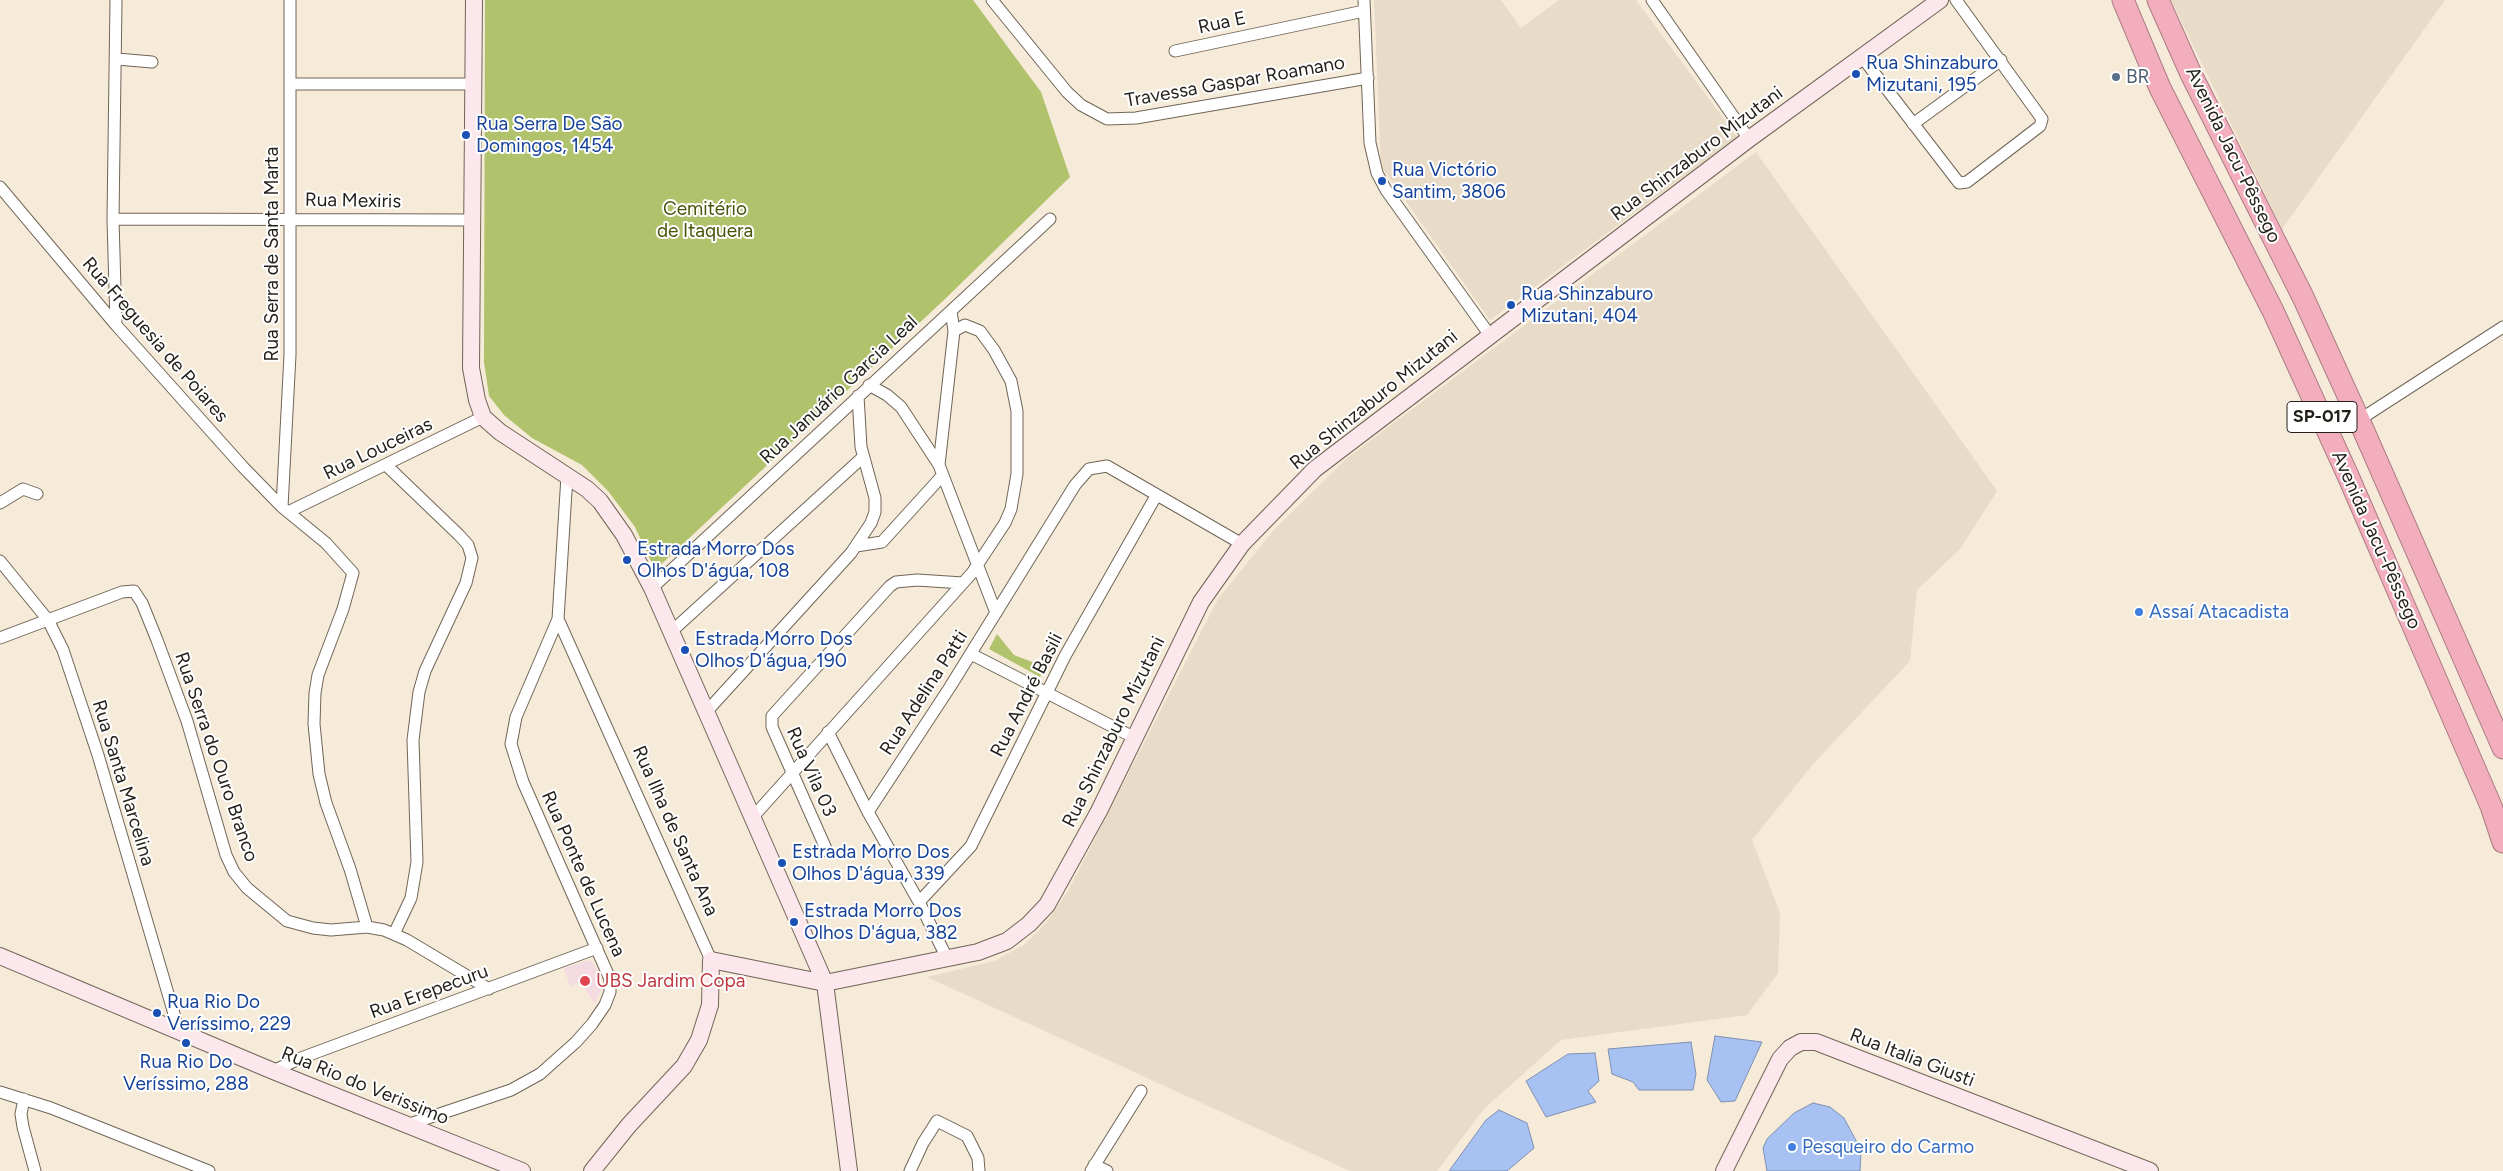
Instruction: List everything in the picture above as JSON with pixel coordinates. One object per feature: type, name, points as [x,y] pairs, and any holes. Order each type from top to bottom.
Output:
[{"type":"highway","name":"Avenida Jacu-Pêssego","points":[[2123,0],[2160,88],[2274,313],[2345,470],[2492,806],[2503,842]]},
{"type":"highway","name":"Avenida Jacu-Pêssego","points":[[2158,0],[2192,74],[2303,297],[2503,748]]},
{"type":"street","points":[[116,0],[117,60],[114,219],[116,325]]},
{"type":"street","name":"Rua Serra de Santa Marta","points":[[285,510],[289,388],[290,0]]},
{"type":"street","points":[[474,0],[471,368],[476,400],[483,417],[500,432],[567,476],[600,501],[624,535],[652,588],[708,710],[752,818],[825,983],[849,1171]]},
{"type":"street","name":"Travessa Gaspar Roamano","points":[[992,0],[1067,92],[1081,105],[1107,119],[1136,118],[1368,78]]},
{"type":"street","points":[[1652,0],[1749,139]]},
{"type":"street","name":"Rua Shinzaburo Mizutani","points":[[711,960],[825,983],[978,952],[1007,940],[1029,924],[1047,905],[1099,811],[1201,602],[1242,544],[1314,469],[1489,334],[1749,139],[1940,0]]},
{"type":"street","points":[[1862,57],[1959,183],[1967,182],[2042,123],[2041,114],[1956,0]]},
{"type":"street","points":[[1364,6],[1370,143],[1377,173],[1386,190],[1489,334]]},
{"type":"street","name":"Rua E","points":[[1174,51],[1364,6]]},
{"type":"street","points":[[117,60],[152,62]]},
{"type":"street","points":[[1913,124],[2001,60]]},
{"type":"street","points":[[290,84],[474,84]]},
{"type":"street","name":"Rua Freguesia de Poiares","points":[[0,187],[116,325],[243,467],[285,510],[326,543],[353,573],[343,609],[318,675],[315,693],[314,724],[319,774],[326,803],[350,869],[367,927]]},
{"type":"street","name":"Rua Mexiris","points":[[114,219],[473,220]]},
{"type":"street","name":"Rua Januário Garcia Leal","points":[[652,588],[1050,219]]},
{"type":"street","points":[[856,546],[882,542],[941,470],[954,331],[951,311]]},
{"type":"street","points":[[752,818],[963,583],[1005,523],[1011,509],[1017,474],[1017,411],[1011,381],[994,350],[980,331],[965,325],[954,331]]},
{"type":"street","points":[[2359,420],[2503,327]]},
{"type":"street","points":[[869,385],[888,395],[901,408],[941,470],[996,614]]},
{"type":"street","points":[[708,710],[866,534],[875,512],[875,498],[863,457],[859,434],[858,396]]},
{"type":"street","name":"Rua Louceiras","points":[[285,510],[386,465],[483,417]]},
{"type":"street","points":[[672,631],[863,457]]},
{"type":"street","points":[[386,465],[464,540],[472,558],[466,583],[425,672],[418,692],[413,740],[417,862],[411,898],[394,934]]},
{"type":"street","name":"Rua Adelina Patti","points":[[868,812],[971,654],[1075,485],[1088,469],[1107,466],[1156,496]]},
{"type":"street","name":"Rua Ilha de Santa Ana","points":[[567,476],[558,619],[711,960],[710,1004],[702,1031],[689,1058],[684,1066],[629,1125],[592,1171]]},
{"type":"street","points":[[0,503],[23,489],[37,494]]},
{"type":"street","points":[[1156,496],[1242,544]]},
{"type":"street","name":"Rua André Basili","points":[[919,902],[971,846],[1046,692],[1156,496]]},
{"type":"street","name":"Rua Santa Marcelina","points":[[0,561],[48,620],[63,650],[98,755],[179,1031]]},
{"type":"street","name":"Rua Vila 03","points":[[827,851],[791,773],[771,721],[780,705],[896,582],[917,580],[963,583]]},
{"type":"street","name":"Rua Serra do Ouro Branco","points":[[48,620],[111,597],[134,591],[142,603],[187,722],[221,842],[234,872],[259,900],[287,921],[313,928],[331,930],[367,927]]},
{"type":"street","name":"Rua Ponte de Lucena","points":[[407,1125],[511,1090],[540,1074],[592,1024],[605,1005],[610,992],[610,979],[522,782],[511,744],[516,717],[558,619]]},
{"type":"street","points":[[0,638],[48,620]]},
{"type":"street","points":[[971,654],[1135,738]]},
{"type":"street","points":[[828,732],[868,812],[919,902],[947,958]]},
{"type":"street","points":[[367,927],[394,934],[489,989]]},
{"type":"street","name":"Rua Erepecuru","points":[[274,1071],[300,1058],[597,948]]},
{"type":"street","name":"Rua Rio do Verissimo","points":[[0,956],[274,1071],[522,1171]]},
{"type":"street","name":"Rua Italia Giusti","points":[[1724,1171],[1780,1059],[1790,1048],[1801,1042],[1816,1042],[2150,1171]]},
{"type":"street","points":[[1107,1171],[1093,1168],[1141,1091]]},
{"type":"street","points":[[0,1092],[51,1108],[209,1171]]},
{"type":"street","points":[[24,1099],[23,1127],[35,1171]]},
{"type":"street","points":[[910,1171],[923,1143],[937,1121],[967,1136],[978,1158],[978,1171]]},
{"type":"shaded area","points":[[1374,0],[1501,0],[1521,28],[1559,0],[1636,0],[1737,137],[1490,320],[1381,166]]},
{"type":"shaded area","points":[[2171,0],[2445,0],[2282,229]]},
{"type":"shaded area","points":[[1756,152],[1997,491],[1960,549],[1917,590],[1910,661],[1814,763],[1752,840],[1780,913],[1778,973],[1747,1015],[1561,1040],[1484,1109],[1437,1171],[1350,1171],[927,977],[994,961],[1024,945],[1046,923],[1068,891],[1218,599],[1273,531],[1347,458]]},
{"type":"shaded area","name":"UBS Jardim Copa","points":[[590,960],[598,970],[601,979],[601,990],[595,1004],[580,982],[570,986],[564,968]]},
{"type":"green space","name":"Cemitério de Itaquera","points":[[485,0],[973,0],[1041,92],[1070,177],[945,299],[655,570],[635,527],[608,491],[582,465],[532,438],[504,415],[489,396],[484,362]]},
{"type":"green space","points":[[997,634],[1014,655],[1045,667],[1040,677],[989,649]]},
{"type":"water","points":[[1715,1036],[1762,1042],[1735,1101],[1721,1102],[1707,1080]]},
{"type":"water","points":[[1691,1042],[1696,1074],[1693,1090],[1639,1090],[1633,1082],[1612,1074],[1608,1049]]},
{"type":"water","points":[[1595,1053],[1599,1081],[1588,1091],[1596,1102],[1546,1117],[1526,1081],[1568,1054]]},
{"type":"water","points":[[1813,1103],[1830,1107],[1844,1118],[1861,1150],[1860,1171],[1767,1171],[1763,1148],[1767,1139],[1794,1113]]},
{"type":"water","points":[[1499,1110],[1527,1123],[1534,1148],[1507,1171],[1449,1171],[1486,1120]]},
{"type":"place","name":"Rua Shinzaburo Mizutani, 195","points":[[1856,74]]},
{"type":"place","name":"BR","points":[[2116,77]]},
{"type":"place","name":"Rua Serra De São Domingos, 1454","points":[[466,135]]},
{"type":"place","name":"Rua Victório Santim, 3806","points":[[1382,181]]},
{"type":"place","name":"Rua Shinzaburo Mizutani, 404","points":[[1511,305]]},
{"type":"place","name":"Estrada Morro Dos Olhos D'água, 108","points":[[627,560]]},
{"type":"place","name":"Assaí Atacadista","points":[[2139,612]]},
{"type":"place","name":"Estrada Morro Dos Olhos D'água, 190","points":[[685,650]]},
{"type":"place","name":"Estrada Morro Dos Olhos D'água, 339","points":[[782,863]]},
{"type":"place","name":"Estrada Morro Dos Olhos D'água, 382","points":[[794,922]]},
{"type":"place","name":"UBS Jardim Copa","points":[[585,981]]},
{"type":"place","name":"Rua Rio Do Veríssimo, 229","points":[[157,1013]]},
{"type":"place","name":"Rua Rio Do Veríssimo, 288","points":[[186,1043]]},
{"type":"place","name":"Pesqueiro do Carmo","points":[[1792,1147]]}]
